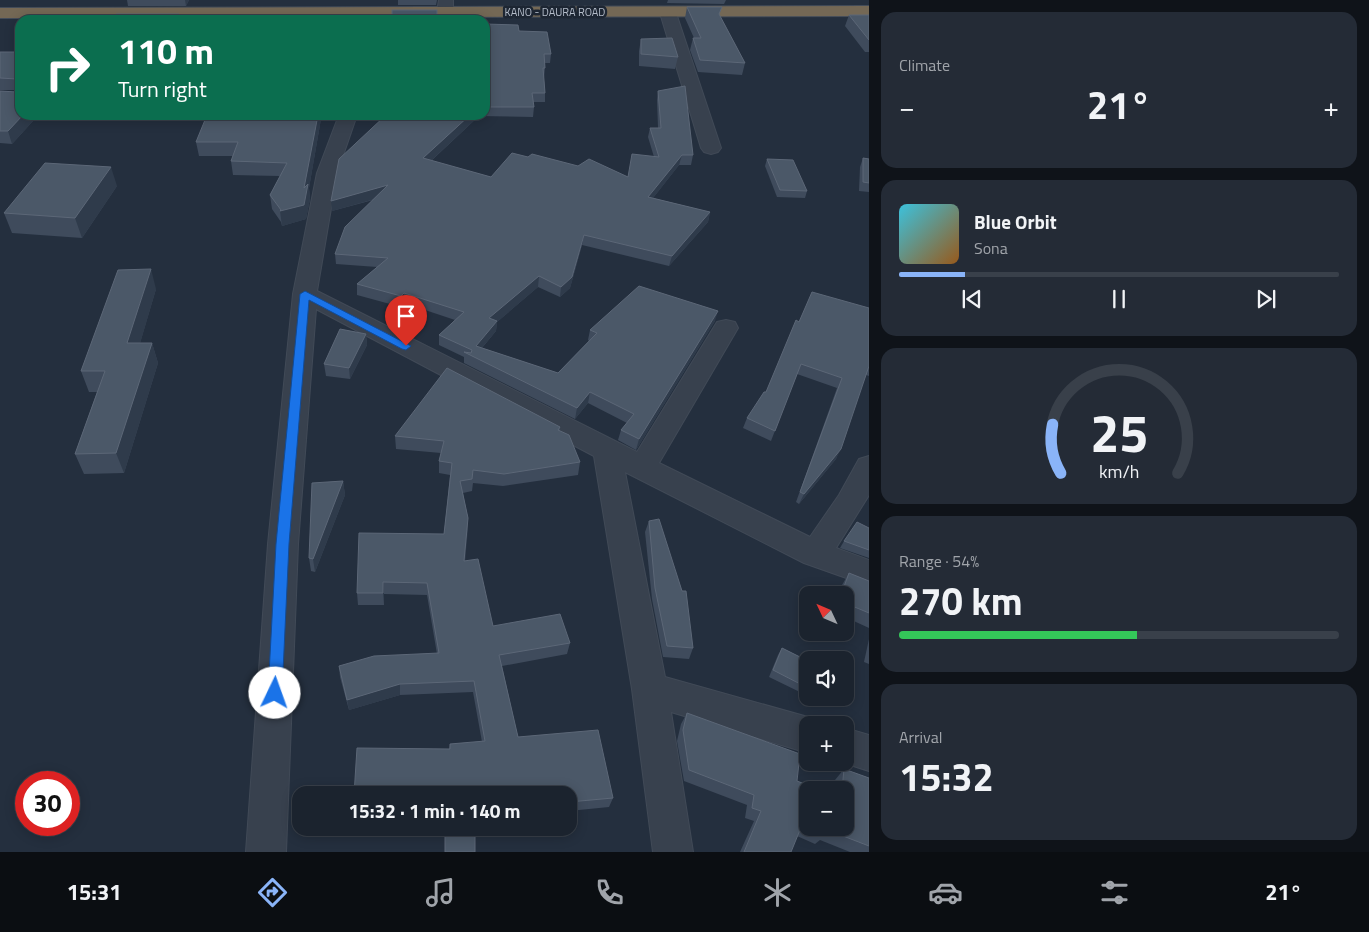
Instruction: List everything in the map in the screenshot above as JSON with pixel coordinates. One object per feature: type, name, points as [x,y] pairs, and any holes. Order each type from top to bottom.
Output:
[{"type":"highway","name":"KANO - DAURA ROAD","points":[[377,15],[445,6],[668,13],[869,11]]},
{"type":"highway","name":"KANO - DAURA ROAD","points":[[0,13],[246,15]]},
{"type":"street","points":[[668,13],[711,148]]},
{"type":"street","points":[[266,852],[283,544],[305,294],[327,173],[346,120]]},
{"type":"street","points":[[305,294],[642,468],[815,554],[869,573]]},
{"type":"street","points":[[642,468],[726,328]]},
{"type":"street","points":[[607,450],[650,690],[673,852]]},
{"type":"street","points":[[815,554],[850,503],[869,468]]},
{"type":"street","points":[[650,690],[799,732]]},
{"type":"street","points":[[854,749],[869,753]]},
{"type":"building","points":[[687,7],[722,7],[719,14],[745,63],[700,60],[693,38],[701,38]]},
{"type":"building","points":[[392,10],[437,10],[437,15],[392,15]]},
{"type":"building","points":[[116,14],[179,14],[178,15]]},
{"type":"building","points":[[849,15],[869,15],[869,40]]},
{"type":"building","points":[[490,24],[518,25],[519,31],[547,32],[551,54],[544,54],[545,93],[532,93],[534,107],[490,107]]},
{"type":"building","points":[[672,38],[678,57],[641,54],[641,39]]},
{"type":"building","points":[[0,52],[15,52],[15,79],[0,78]]},
{"type":"building","points":[[685,86],[693,155],[682,155],[648,197],[710,212],[672,256],[584,235],[572,277],[561,287],[539,276],[489,318],[497,321],[476,346],[558,373],[597,333],[590,330],[639,286],[718,311],[639,439],[621,430],[634,414],[590,392],[577,408],[464,352],[471,353],[472,350],[439,335],[464,312],[404,293],[401,296],[357,284],[388,258],[335,254],[345,227],[388,185],[331,201],[339,159],[381,120],[465,120],[423,158],[491,177],[512,153],[528,157],[532,154],[578,166],[589,159],[628,177],[632,154],[659,157],[650,128],[661,128],[658,91]]},
{"type":"building","points":[[0,91],[15,92],[15,120],[18,120],[8,131],[0,131]]},
{"type":"building","points":[[205,120],[317,120],[304,188],[308,184],[304,205],[280,211],[270,195],[287,163],[231,161],[238,142],[196,142]]},
{"type":"building","points":[[863,158],[869,159],[869,183],[863,182]]},
{"type":"building","points":[[767,159],[793,160],[807,191],[780,190]]},
{"type":"building","points":[[45,163],[111,167],[75,218],[4,213]]},
{"type":"building","points":[[151,269],[127,343],[152,343],[116,453],[75,454],[105,371],[81,371],[118,270]]},
{"type":"building","points":[[812,292],[869,308],[869,366],[841,449],[804,494],[800,492],[842,378],[801,364],[775,431],[747,418],[764,392],[766,392],[796,320],[799,322]]},
{"type":"building","points":[[340,329],[366,334],[349,368],[324,364]]},
{"type":"building","points":[[447,368],[560,427],[558,430],[569,435],[580,462],[504,474],[473,470],[472,479],[460,481],[468,518],[464,561],[478,559],[493,626],[560,614],[570,643],[499,655],[518,737],[598,730],[613,798],[577,801],[577,786],[355,786],[357,748],[450,749],[450,744],[485,741],[474,681],[400,684],[347,700],[339,666],[374,656],[439,653],[427,583],[383,582],[383,593],[357,593],[359,533],[444,534],[452,463],[439,461],[444,441],[395,436]]},
{"type":"building","points":[[343,481],[313,559],[309,558],[312,483]]},
{"type":"building","points":[[659,519],[682,591],[686,591],[693,648],[667,646],[655,588],[649,521]]},
{"type":"building","points":[[857,522],[869,528],[869,550],[844,541]]},
{"type":"building","points":[[849,573],[869,581],[869,613],[854,607],[854,586],[844,586]]},
{"type":"building","points":[[782,648],[799,656],[799,683],[773,670]]},
{"type":"building","points":[[687,713],[799,754],[797,781],[799,782],[799,832],[791,852],[744,852],[761,811],[752,808],[754,795],[689,770],[683,730]]},
{"type":"building","points":[[844,771],[850,771],[869,778],[869,846],[843,836],[854,836],[854,781],[843,781]]},
{"type":"building","points":[[445,836],[475,836],[475,852],[445,852]]},
{"type":"route","points":[[275,693],[283,544],[305,294],[406,346]]}]
